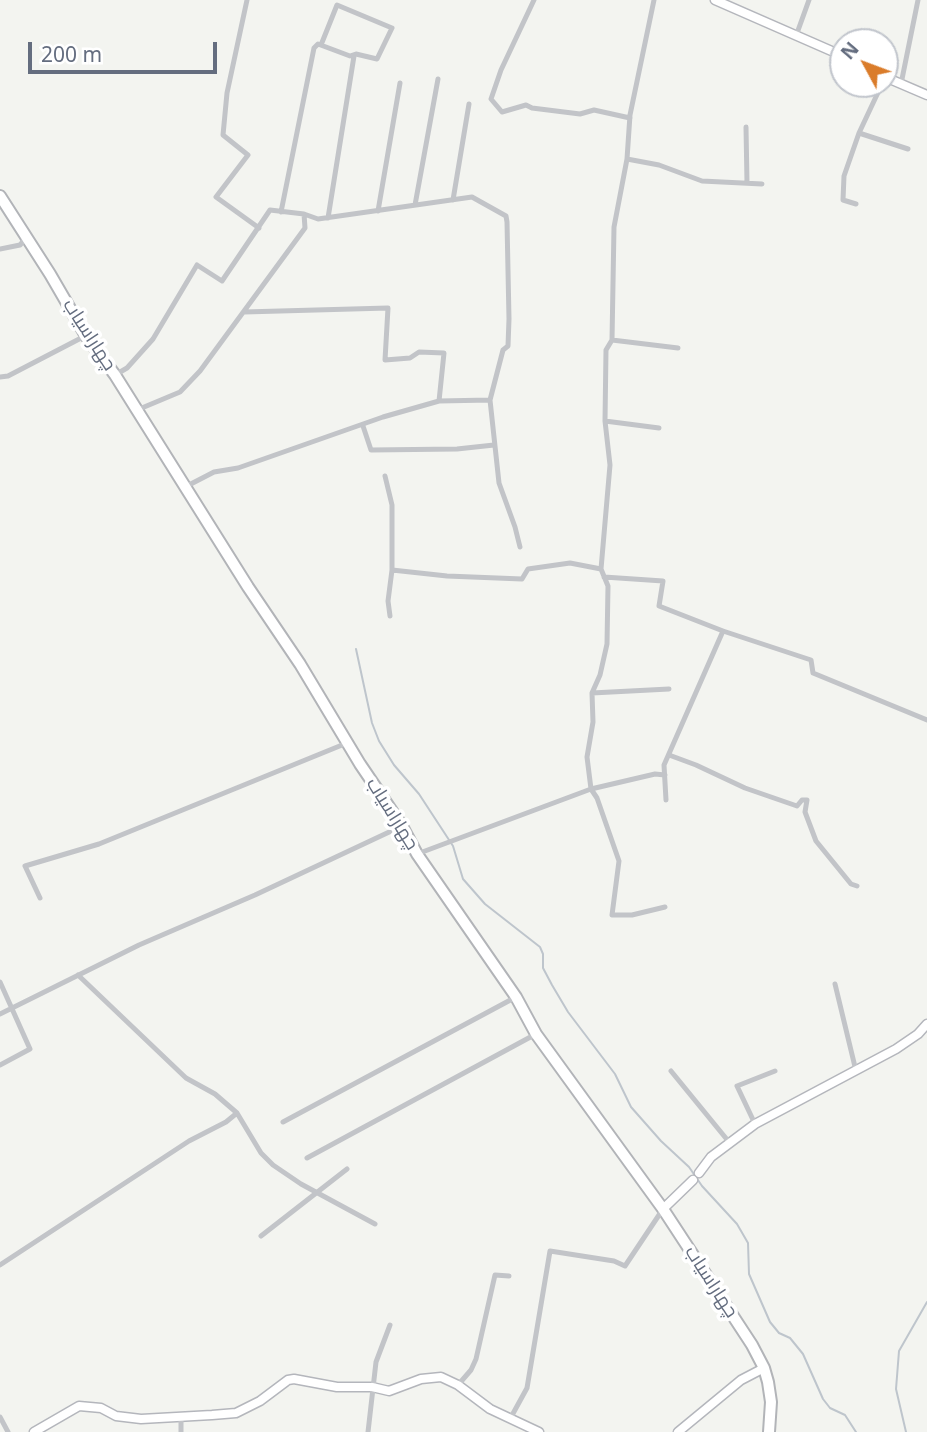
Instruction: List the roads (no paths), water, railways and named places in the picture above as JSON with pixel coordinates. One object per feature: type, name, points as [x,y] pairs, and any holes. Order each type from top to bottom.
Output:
[{"type":"highway","name":"چهاراسیاب","points":[[0,196],[86,335],[300,664],[347,743],[402,825],[417,854],[516,997],[536,1034],[663,1209],[752,1345],[764,1368],[771,1402],[769,1432]]},
{"type":"street","points":[[247,0],[227,93],[223,135],[248,155],[216,197],[259,228]]},
{"type":"street","points":[[534,0],[501,70],[491,99],[502,112],[526,105],[531,108],[580,114],[594,110],[630,118]]},
{"type":"street","points":[[654,0],[630,118],[614,227],[612,340],[606,350],[606,421],[610,465],[601,569],[608,586],[607,644],[592,693],[593,722],[587,757],[591,789],[597,798],[619,861],[612,915],[632,915],[665,907]]},
{"type":"street","points":[[715,0],[829,50]]},
{"type":"street","points":[[796,36],[809,0]]},
{"type":"street","points":[[918,0],[901,83],[927,95]]},
{"type":"street","points":[[281,212],[314,48],[318,44],[321,45],[354,56],[356,54],[377,59],[392,28],[337,5],[321,45]]},
{"type":"street","points":[[328,218],[354,56]]},
{"type":"street","points":[[415,205],[438,79]]},
{"type":"street","points":[[378,211],[400,83]]},
{"type":"street","points":[[856,204],[846,203],[842,196],[844,177],[859,133],[875,98]]},
{"type":"street","points":[[453,200],[469,104]]},
{"type":"street","points":[[746,127],[747,183]]},
{"type":"street","points":[[859,133],[908,149]]},
{"type":"street","points":[[626,159],[659,165],[702,181],[762,184]]},
{"type":"street","points":[[115,376],[127,368],[153,339],[197,265],[222,281],[270,210],[304,214],[318,219],[472,197],[506,216],[508,222],[508,346],[503,350],[490,400],[499,483],[520,547]]},
{"type":"street","points":[[137,410],[180,392],[200,371],[305,228],[304,214]]},
{"type":"street","points":[[0,248],[20,244],[26,238]]},
{"type":"street","points":[[244,312],[388,308],[385,360],[410,358],[419,352],[444,353],[439,401]]},
{"type":"street","points":[[0,377],[8,376],[86,335]]},
{"type":"street","points":[[612,340],[678,348]]},
{"type":"street","points":[[185,487],[214,472],[238,467],[439,401],[490,400]]},
{"type":"street","points":[[606,421],[659,428]]},
{"type":"street","points":[[363,426],[371,450],[457,449],[494,445]]},
{"type":"street","points":[[385,476],[392,505],[392,570],[388,601],[390,616]]},
{"type":"street","points":[[392,570],[447,576],[522,579],[528,569],[570,563],[601,569]]},
{"type":"street","points":[[604,577],[663,581],[659,606],[723,631],[811,660],[813,673],[927,720]]},
{"type":"street","points":[[666,800],[664,765],[723,631]]},
{"type":"street","points":[[592,693],[669,689]]},
{"type":"street","points":[[40,898],[25,866],[99,844],[347,743]]},
{"type":"street","points":[[668,755],[797,806],[802,800],[807,800],[805,812],[816,841],[851,884],[857,886]]},
{"type":"street","points":[[417,854],[591,789],[655,774],[665,775]]},
{"type":"street","points":[[0,1014],[78,975],[402,825]]},
{"type":"street","points":[[78,975],[186,1078],[215,1094],[237,1113],[267,1160],[301,1184],[375,1223]]},
{"type":"street","points":[[0,982],[30,1049],[0,1065]]},
{"type":"street","points":[[835,984],[856,1071]]},
{"type":"street","points":[[283,1122],[516,997]]},
{"type":"street","points":[[510,1419],[527,1388],[550,1251],[614,1261],[625,1266],[663,1209],[711,1157],[729,1142],[755,1124],[896,1049],[918,1034],[927,1024]]},
{"type":"street","points":[[307,1158],[536,1034]]},
{"type":"street","points":[[671,1071],[729,1142]]},
{"type":"street","points":[[755,1124],[737,1086],[775,1071]]},
{"type":"street","points":[[0,1265],[178,1148],[226,1122],[237,1113]]},
{"type":"street","points":[[261,1236],[347,1169]]},
{"type":"street","points":[[457,1385],[471,1370],[476,1359],[495,1275],[509,1276]]},
{"type":"street","points":[[368,1432],[376,1362],[390,1325]]},
{"type":"street","points":[[678,1432],[741,1380],[764,1368]]},
{"type":"street","points":[[34,1432],[79,1406],[102,1408],[116,1416],[141,1419],[236,1413],[260,1401],[288,1380],[394,1391],[421,1379],[441,1377],[490,1409],[539,1432]]},
{"type":"street","points":[[181,1416],[181,1432]]},
{"type":"street","points":[[0,1417],[8,1432]]},
{"type":"waterway","points":[[356,649],[372,723],[379,741],[394,765],[419,794],[453,846],[463,879],[485,904],[540,947],[543,968],[552,985],[568,1012],[615,1074],[631,1107],[689,1167],[702,1186],[737,1224],[748,1243],[749,1274],[770,1322],[779,1333],[790,1338],[803,1354],[823,1399],[830,1408],[845,1415],[856,1432]]},
{"type":"waterway","points":[[906,1432],[896,1389],[899,1351],[927,1302]]}]
